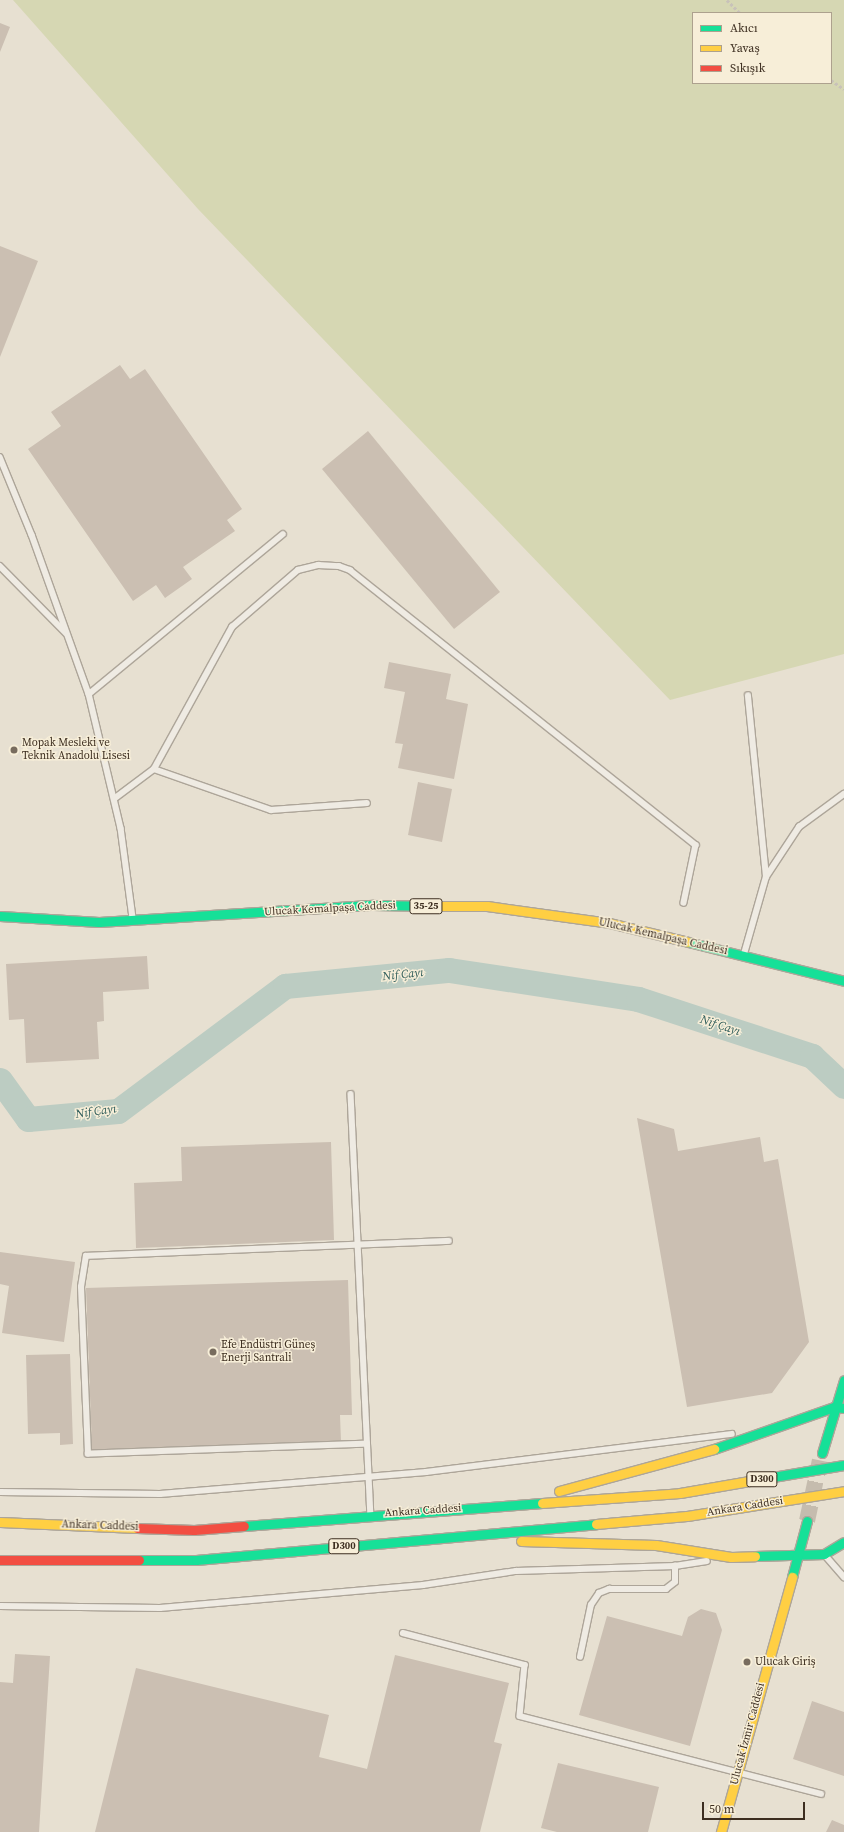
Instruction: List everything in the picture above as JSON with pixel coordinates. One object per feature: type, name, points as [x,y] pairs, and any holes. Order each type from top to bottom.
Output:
[{"type":"main road","name":"Ulucak Kemalpaşa Caddesi","points":[[0,916],[99,922],[372,905],[487,906],[609,922],[844,982]]},
{"type":"main road","points":[[822,1453],[834,1407],[844,1380]]},
{"type":"main road","points":[[451,1510],[584,1486],[694,1456],[761,1431],[834,1407],[844,1408]]},
{"type":"main road","name":"Ankara Caddesi","points":[[0,1522],[194,1530],[371,1515],[680,1493],[844,1465]]},
{"type":"main road","name":"Ankara Caddesi","points":[[0,1560],[196,1560],[687,1516],[844,1491]]},
{"type":"main road","name":"Ulucak İzmir Caddesi","points":[[721,1832],[807,1520]]},
{"type":"main road","points":[[425,1539],[656,1544],[732,1557],[824,1554],[844,1542]]},
{"type":"lane","points":[[0,457],[68,634],[89,694],[114,799],[133,920]]},
{"type":"lane","points":[[89,694],[283,534]]},
{"type":"lane","points":[[114,799],[154,769],[232,627],[298,570],[318,565],[340,566],[350,570],[696,845],[684,903]]},
{"type":"lane","points":[[0,566],[68,634]]},
{"type":"lane","points":[[748,696],[766,877]]},
{"type":"lane","points":[[154,769],[271,810],[367,803]]},
{"type":"lane","points":[[743,956],[766,877],[799,827],[844,794]]},
{"type":"lane","points":[[351,1094],[371,1515]]},
{"type":"lane","points":[[368,1444],[88,1454],[81,1287],[86,1256],[449,1241]]},
{"type":"lane","points":[[0,1492],[160,1494],[369,1476],[761,1431]]},
{"type":"lane","points":[[824,1554],[844,1577]]},
{"type":"lane","points":[[0,1606],[160,1608],[423,1585],[516,1571],[675,1566],[732,1557]]},
{"type":"lane","points":[[580,1657],[591,1605],[599,1593],[609,1589],[666,1589],[675,1582],[675,1566]]},
{"type":"lane","points":[[403,1633],[525,1665],[520,1716],[738,1771],[821,1794]]},
{"type":"path","points":[[727,0],[739,12]]},
{"type":"path","points":[[832,81],[844,89]]},
{"type":"green space","points":[[13,0],[844,0],[844,654],[670,700],[198,209]]},
{"type":"building","points":[[0,23],[10,27],[0,52]]},
{"type":"building","points":[[0,246],[38,261],[0,357]]},
{"type":"building","points":[[120,365],[130,379],[145,369],[242,509],[227,520],[235,531],[183,567],[192,579],[165,598],[156,585],[133,601],[28,449],[61,426],[51,412]]},
{"type":"building","points":[[368,431],[500,592],[454,629],[322,469]]},
{"type":"building","points":[[389,662],[451,674],[446,699],[468,704],[454,779],[398,768],[403,744],[395,743],[405,692],[384,688]]},
{"type":"building","points":[[418,782],[452,789],[442,842],[408,835]]},
{"type":"building","points":[[147,956],[149,989],[103,992],[104,1021],[97,1022],[99,1059],[26,1063],[24,1019],[9,1020],[6,964]]},
{"type":"building","points":[[637,1118],[674,1129],[678,1151],[760,1137],[764,1162],[778,1159],[809,1342],[772,1393],[687,1407]]},
{"type":"building","points":[[331,1142],[334,1240],[136,1248],[134,1183],[182,1181],[181,1147]]},
{"type":"building","points":[[0,1252],[75,1262],[64,1342],[2,1333],[9,1286],[0,1284]]},
{"type":"building","name":"Efe Endüstri Güneş Enerji Santrali","points":[[348,1280],[352,1415],[340,1415],[341,1442],[92,1450],[86,1288]]},
{"type":"building","points":[[70,1354],[73,1444],[60,1445],[60,1433],[28,1434],[26,1355]]},
{"type":"building","points":[[701,1609],[716,1613],[722,1630],[690,1746],[579,1715],[607,1616],[682,1636],[688,1617]]},
{"type":"building","points":[[15,1654],[50,1656],[39,1832],[0,1832],[0,1682],[13,1683]]},
{"type":"building","points":[[395,1655],[509,1683],[494,1742],[502,1744],[480,1832],[95,1832],[136,1668],[329,1715],[319,1757],[367,1769]]},
{"type":"building","points":[[812,1701],[844,1712],[844,1776],[793,1759]]},
{"type":"building","points":[[558,1763],[659,1787],[648,1832],[557,1832],[541,1828]]},
{"type":"building","points":[[832,1820],[844,1825],[844,1832],[826,1832]]},
{"type":"waterway","name":"Nif Çayı","points":[[0,1080],[28,1119],[118,1111],[285,986],[449,970],[638,999],[812,1056],[844,1086]]},
{"type":"tunnel","points":[[807,1521],[820,1460]]},
{"type":"traffic: fast","points":[[0,916],[99,922],[373,905],[441,906]]},
{"type":"traffic: fast","points":[[688,942],[844,981]]},
{"type":"traffic: fast","points":[[822,1453],[844,1380]]},
{"type":"traffic: fast","points":[[714,1449],[834,1407],[844,1408]]},
{"type":"traffic: fast","points":[[761,1479],[844,1465]]},
{"type":"traffic: fast","points":[[244,1526],[542,1503]]},
{"type":"traffic: fast","points":[[792,1577],[807,1521]]},
{"type":"traffic: fast","points":[[139,1560],[196,1560],[596,1524]]},
{"type":"traffic: fast","points":[[755,1556],[824,1554],[844,1542]]},
{"type":"traffic: slow","points":[[441,906],[487,906],[609,923],[688,942]]},
{"type":"traffic: slow","points":[[559,1491],[714,1449]]},
{"type":"traffic: slow","points":[[542,1503],[680,1493],[761,1479]]},
{"type":"traffic: slow","points":[[596,1524],[687,1516],[844,1491]]},
{"type":"traffic: slow","points":[[0,1522],[137,1528]]},
{"type":"traffic: slow","points":[[521,1541],[656,1545],[731,1557],[755,1556]]},
{"type":"traffic: slow","points":[[721,1832],[792,1577]]},
{"type":"traffic: jam","points":[[137,1528],[194,1530],[244,1526]]},
{"type":"traffic: jam","points":[[0,1560],[139,1560]]},
{"type":"place","name":"Mopak Mesleki ve Teknik Anadolu Lisesi","points":[[14,750]]},
{"type":"place","name":"Efe Endüstri Güneş Enerji Santrali","points":[[213,1352]]},
{"type":"place","name":"Ulucak Giriş","points":[[747,1662]]}]
